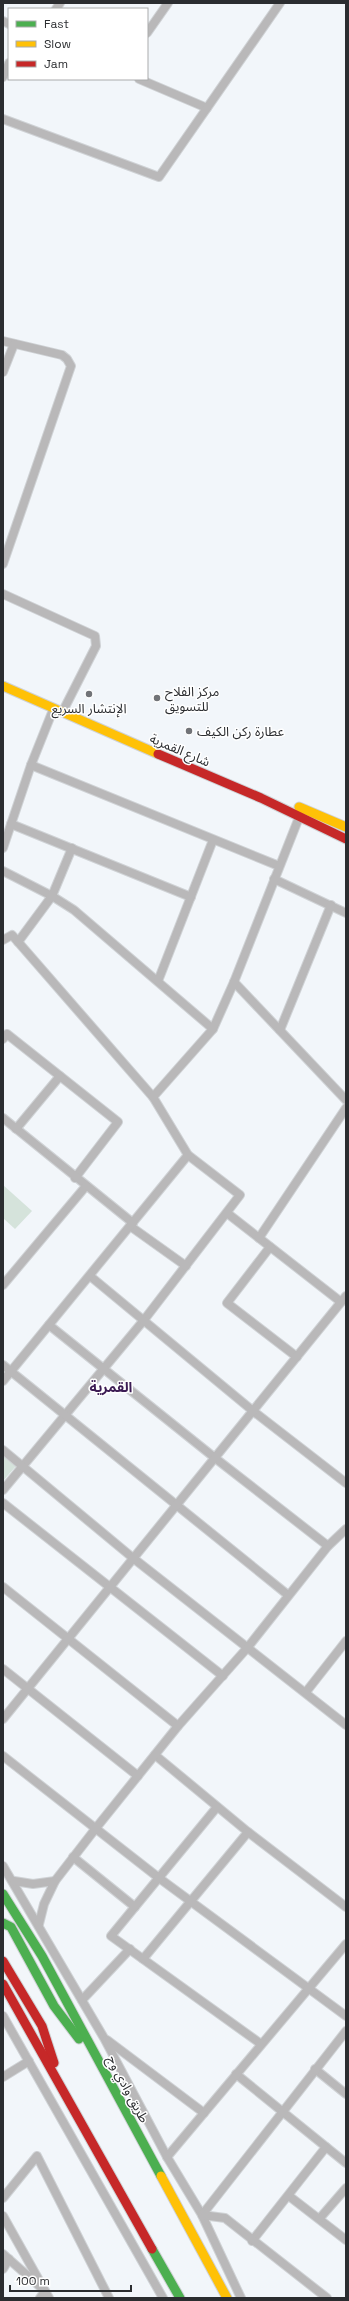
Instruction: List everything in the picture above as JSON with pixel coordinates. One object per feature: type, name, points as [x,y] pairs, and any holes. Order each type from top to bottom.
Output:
[{"type":"main road","points":[[3,679],[65,708],[346,827]]},
{"type":"main road","name":"شارع القمرية","points":[[3,686],[53,710],[300,815],[346,839]]},
{"type":"main road","name":"طريق وادي وج","points":[[3,1894],[42,1956],[227,2298]]},
{"type":"main road","points":[[3,1923],[11,1927],[54,2006],[102,2069]]},
{"type":"main road","points":[[3,1961],[42,2026],[63,2092]]},
{"type":"main road","points":[[3,1984],[180,2298]]},
{"type":"street","points":[[148,32],[168,3]]},
{"type":"street","points":[[3,119],[159,177],[280,3]]},
{"type":"street","points":[[3,77],[8,65]]},
{"type":"street","points":[[141,80],[207,108]]},
{"type":"street","points":[[3,341],[62,355],[67,359],[71,366],[3,564]]},
{"type":"street","points":[[3,372],[14,344]]},
{"type":"street","points":[[3,594],[95,636],[96,646],[65,708]]},
{"type":"street","points":[[3,848],[31,765],[53,710]]},
{"type":"street","points":[[31,765],[279,866]]},
{"type":"street","points":[[153,1097],[213,1029],[234,982],[300,815]]},
{"type":"street","points":[[11,824],[191,897]]},
{"type":"street","points":[[158,981],[213,840]]},
{"type":"street","points":[[18,942],[52,896],[72,848]]},
{"type":"street","points":[[3,871],[52,896],[74,910],[213,1029]]},
{"type":"street","points":[[274,879],[346,913]]},
{"type":"street","points":[[280,1030],[331,905]]},
{"type":"street","points":[[3,940],[12,936],[18,942],[153,1097],[188,1155],[240,1195],[144,1320],[3,1490]]},
{"type":"street","points":[[234,982],[346,1100]]},
{"type":"street","points":[[3,1039],[7,1034],[118,1122],[75,1178]]},
{"type":"street","points":[[16,1129],[60,1076]]},
{"type":"street","points":[[260,1238],[346,1108]]},
{"type":"street","points":[[3,1118],[131,1224],[186,1266]]},
{"type":"street","points":[[3,1381],[188,1155]]},
{"type":"street","points":[[3,1285],[86,1186]]},
{"type":"street","points":[[3,1718],[344,1299],[270,1247],[227,1213]]},
{"type":"street","points":[[270,1247],[227,1304],[297,1357]]},
{"type":"street","points":[[90,1276],[253,1411],[346,1483]]},
{"type":"street","points":[[49,1325],[328,1546]]},
{"type":"street","points":[[3,1365],[176,1506],[288,1594]]},
{"type":"street","points":[[3,1450],[133,1558],[306,1692],[346,1725]]},
{"type":"street","points":[[3,1503],[109,1588],[224,1676]]},
{"type":"street","points":[[39,1924],[44,1904],[55,1881],[96,1828],[178,1726],[224,1676],[248,1647],[288,1594],[328,1546],[346,1529]]},
{"type":"street","points":[[3,1586],[178,1726]]},
{"type":"street","points":[[306,1692],[346,1641]]},
{"type":"street","points":[[3,1669],[138,1776]]},
{"type":"street","points":[[155,1755],[248,1832],[346,1907]]},
{"type":"street","points":[[3,1756],[190,1902],[309,1987],[346,2016]]},
{"type":"street","points":[[217,1807],[111,1936],[261,2044]]},
{"type":"street","points":[[143,1959],[248,1832]]},
{"type":"street","points":[[73,1858],[135,1907]]},
{"type":"street","points":[[3,1866],[14,1881],[39,1924],[104,2038],[167,2157],[202,2215],[240,2298]]},
{"type":"street","points":[[14,1881],[33,1884],[55,1881]]},
{"type":"street","points":[[167,2157],[346,1944]]},
{"type":"street","points":[[82,2000],[130,1949]]},
{"type":"street","points":[[3,2016],[163,2298]]},
{"type":"street","points":[[202,2215],[346,2031]]},
{"type":"street","points":[[104,2038],[204,2112]]},
{"type":"street","points":[[3,2077],[29,2061]]},
{"type":"street","points":[[315,2069],[346,2094]]},
{"type":"street","points":[[236,2074],[346,2163]]},
{"type":"street","points":[[252,2241],[289,2196],[326,2147]]},
{"type":"street","points":[[3,2198],[37,2156],[109,2298]]},
{"type":"street","points":[[320,2218],[346,2188]]},
{"type":"street","points":[[289,2196],[320,2218],[346,2240]]},
{"type":"street","points":[[202,2215],[225,2218],[252,2241],[327,2298]]},
{"type":"street","points":[[3,2216],[47,2294]]},
{"type":"street","points":[[3,2269],[6,2257],[47,2294]]},
{"type":"street","points":[[40,2298],[47,2294]]},
{"type":"shaded area","points":[[3,1185],[32,1211],[15,1229],[3,1218]]},
{"type":"shaded area","points":[[3,1456],[16,1466],[3,1481]]},
{"type":"traffic: fast","points":[[3,1894],[42,1956],[161,2176]]},
{"type":"traffic: fast","points":[[3,1923],[11,1927],[54,2006],[79,2039]]},
{"type":"traffic: fast","points":[[152,2249],[180,2298]]},
{"type":"traffic: slow","points":[[3,686],[158,754]]},
{"type":"traffic: slow","points":[[299,807],[346,827]]},
{"type":"traffic: slow","points":[[161,2176],[227,2298]]},
{"type":"traffic: jam","points":[[158,754],[261,798],[346,839]]},
{"type":"traffic: jam","points":[[3,1961],[42,2026],[54,2063]]},
{"type":"traffic: jam","points":[[3,1984],[152,2249]]},
{"type":"place","name":"الإنتشار السريع","points":[[89,694]]},
{"type":"place","name":"مركز الفلاح للتسويق","points":[[157,698]]},
{"type":"place","name":"عطارة ركن الكيف","points":[[189,731]]},
{"type":"district","name":"القمرية","points":[[111,1387]]}]
